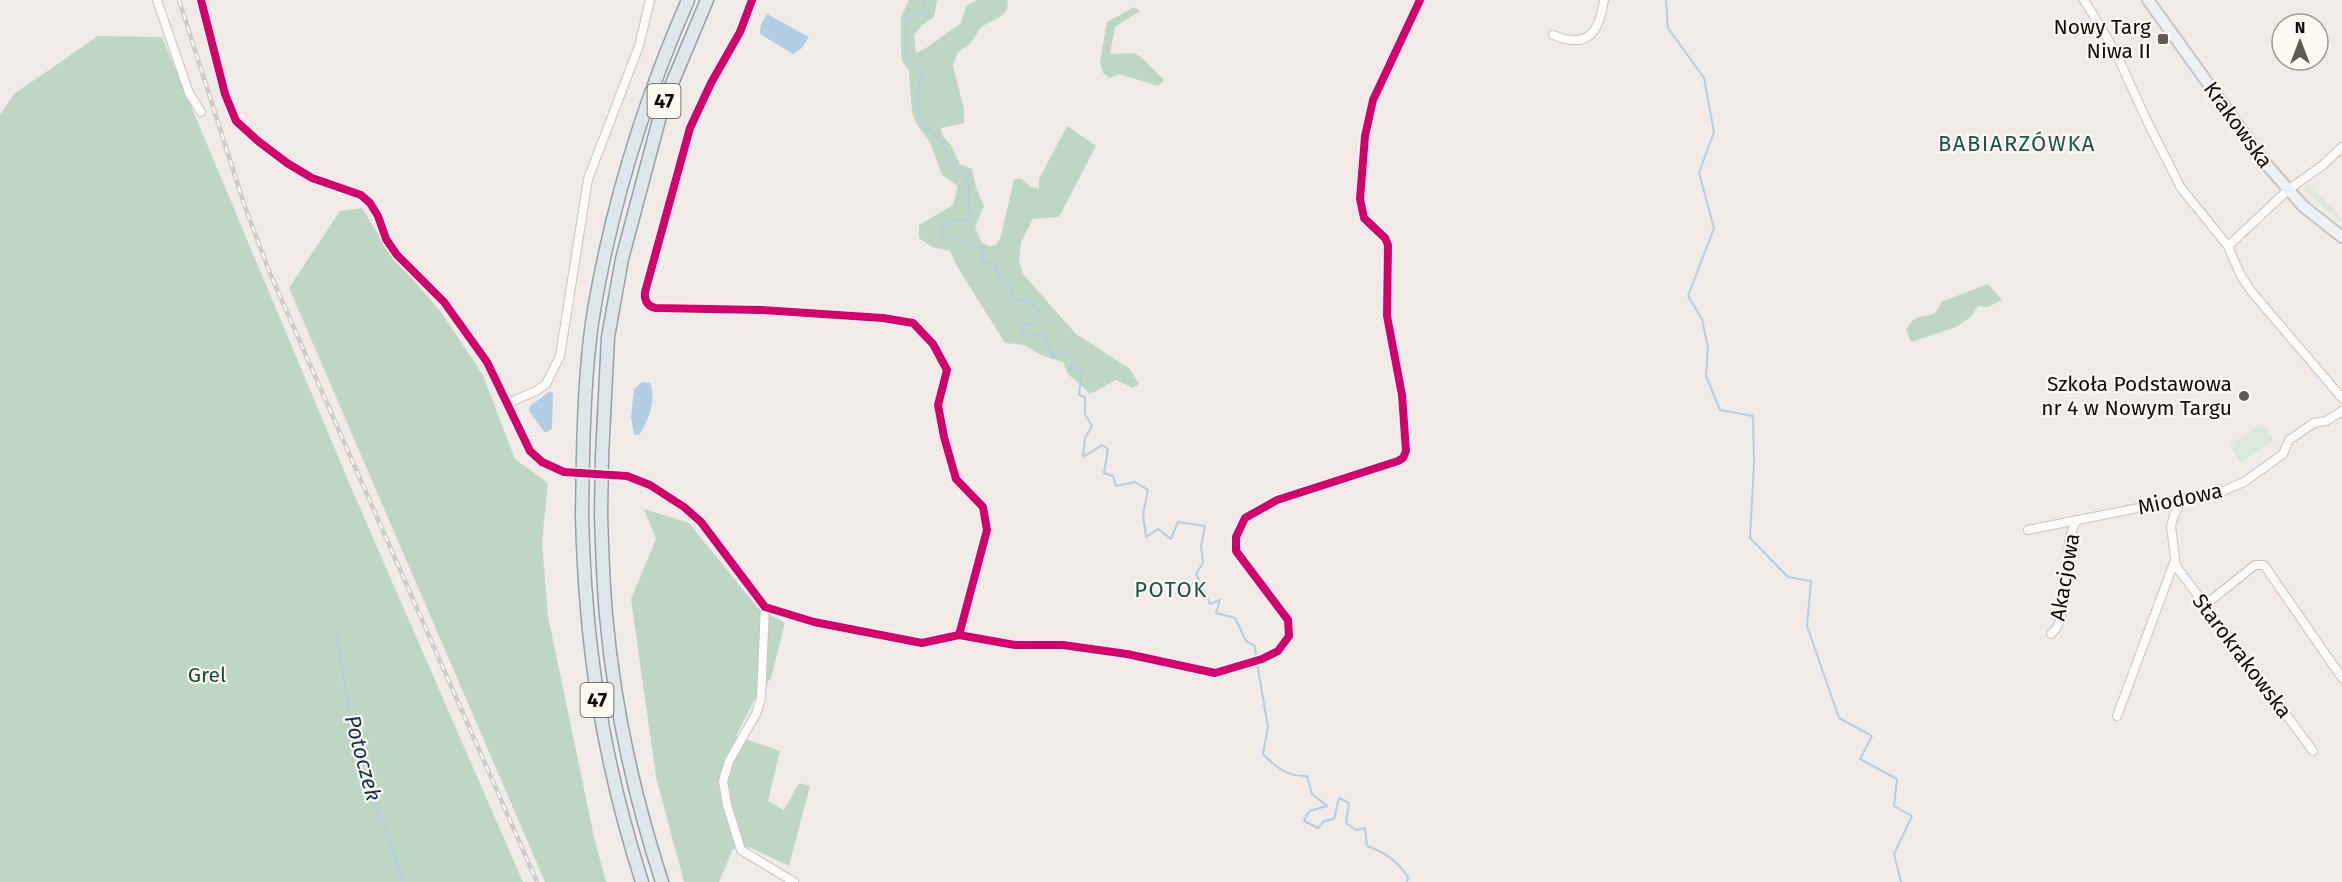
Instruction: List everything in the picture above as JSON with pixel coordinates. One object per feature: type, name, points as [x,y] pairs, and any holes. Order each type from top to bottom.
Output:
[{"type":"main road","name":"47","points":[[642,882],[621,811],[600,716],[588,633],[582,514],[588,360],[602,273],[619,202],[648,98],[688,0]]},
{"type":"main road","name":"47","points":[[662,882],[641,807],[614,679],[604,592],[602,456],[608,337],[622,260],[663,105],[706,0]]},
{"type":"main road","name":"Krakowska","points":[[2148,0],[2254,148],[2288,190],[2313,215],[2342,237]]},
{"type":"street","points":[[157,0],[189,93],[201,112]]},
{"type":"street","points":[[201,0],[225,94],[236,121],[287,163],[312,178],[361,195],[366,199],[378,216],[386,239],[397,255],[444,302],[487,362],[526,444],[542,462],[564,472],[635,478],[650,485],[693,514],[765,607],[814,622],[922,644],[959,635],[1015,645],[1063,645],[1103,650],[1215,673],[1262,659],[1278,651],[1288,636],[1288,621],[1236,551],[1236,537],[1245,518],[1277,500],[1398,461],[1403,458],[1406,451],[1402,395],[1387,316],[1388,245],[1385,238],[1364,218],[1360,199],[1365,136],[1373,100],[1420,0]]},
{"type":"street","points":[[508,403],[546,384],[560,356],[588,180],[639,46],[650,0]]},
{"type":"street","points":[[752,0],[740,32],[711,83],[690,128],[645,292],[645,300],[648,305],[656,308],[761,310],[883,318],[913,323],[933,344],[947,370],[938,405],[956,479],[983,507],[987,530],[959,635]]},
{"type":"street","points":[[1553,35],[1577,42],[1586,39],[1593,32],[1602,15],[1604,0]]},
{"type":"street","points":[[2084,0],[2115,51],[2147,122],[2181,188],[2228,246],[2240,274],[2251,291],[2342,398]]},
{"type":"street","points":[[2228,246],[2288,190],[2323,165],[2342,147]]},
{"type":"street","name":"Miodowa","points":[[2028,530],[2223,491],[2244,482],[2283,454],[2289,440],[2314,423],[2326,421],[2342,411]]},
{"type":"street","name":"Starokrakowska","points":[[2182,500],[2171,526],[2176,566],[2313,752]]},
{"type":"street","name":"Akacjowa","points":[[2051,634],[2057,630],[2065,598],[2069,536],[2077,520]]},
{"type":"street","name":"Starokrakowska","points":[[2116,716],[2175,559]]},
{"type":"street","points":[[2205,605],[2255,565],[2264,565],[2342,678]]},
{"type":"street","points":[[765,607],[761,698],[756,714],[729,761],[723,781],[727,805],[741,850],[794,882]]},
{"type":"green space","points":[[909,0],[937,0],[934,17],[922,25],[914,35],[916,53],[961,23],[966,6],[977,0],[1008,0],[1007,10],[1000,17],[981,27],[970,44],[958,52],[953,66],[964,108],[964,123],[941,128],[942,135],[951,145],[960,164],[972,169],[976,188],[984,206],[975,227],[982,243],[989,246],[996,245],[1001,236],[1014,179],[1022,179],[1031,187],[1039,189],[1039,179],[1067,126],[1096,146],[1059,217],[1033,219],[1021,242],[1019,261],[1023,274],[1076,334],[1129,368],[1139,384],[1133,388],[1116,380],[1090,394],[1068,374],[1063,362],[1043,356],[1024,345],[1005,343],[958,268],[950,251],[932,247],[919,238],[919,225],[953,205],[958,186],[942,175],[930,142],[917,125],[912,112],[909,71],[902,61],[901,45],[901,17]]},
{"type":"green space","points":[[1134,7],[1140,11],[1115,27],[1110,54],[1134,53],[1141,57],[1164,80],[1158,86],[1119,74],[1110,78],[1103,73],[1100,62],[1107,22]]},
{"type":"green space","name":"Grel","points":[[98,36],[162,37],[350,485],[523,882],[0,882],[0,115],[14,94]]},
{"type":"green space","points":[[2308,185],[2333,208],[2342,222],[2304,190]]},
{"type":"green space","points":[[362,208],[387,249],[441,312],[483,375],[515,459],[548,483],[542,542],[548,616],[594,837],[606,882],[545,882],[289,288],[340,211]]},
{"type":"green space","points":[[1988,284],[2002,300],[1988,307],[1978,306],[1971,317],[1956,327],[1911,342],[1906,330],[1912,321],[1936,312],[1941,302]]},
{"type":"green space","points":[[2262,423],[2274,440],[2241,463],[2229,445]]},
{"type":"green space","points":[[644,509],[689,523],[758,608],[785,623],[771,678],[757,695],[736,736],[780,751],[768,801],[784,810],[799,783],[810,786],[789,866],[749,847],[733,849],[719,882],[684,882],[656,777],[631,599],[656,539]]},
{"type":"water","points":[[767,14],[809,37],[802,48],[793,54],[760,34],[761,24]]},
{"type":"water","points":[[642,382],[650,383],[652,403],[649,416],[640,434],[634,435],[631,417],[634,389]]},
{"type":"water","points":[[550,391],[553,394],[552,429],[545,433],[529,411],[530,406]]},
{"type":"waterway","points":[[924,0],[926,13],[906,19],[906,58],[923,69],[917,100],[922,122],[927,130],[943,144],[955,170],[968,178],[969,211],[972,220],[946,221],[942,235],[984,250],[980,261],[995,263],[1003,285],[1011,287],[1011,300],[1029,301],[1039,310],[1035,322],[1024,325],[1022,336],[1044,335],[1052,358],[1064,353],[1073,358],[1070,370],[1082,370],[1079,395],[1085,397],[1085,414],[1092,426],[1085,438],[1083,457],[1102,445],[1108,449],[1104,473],[1113,476],[1116,486],[1135,482],[1148,490],[1143,514],[1146,537],[1158,529],[1171,539],[1178,522],[1205,526],[1201,546],[1203,563],[1196,574],[1210,604],[1220,600],[1216,613],[1235,618],[1246,641],[1255,646],[1256,657]]},
{"type":"waterway","points":[[1666,0],[1668,28],[1704,78],[1714,132],[1699,173],[1714,228],[1688,296],[1702,319],[1708,348],[1706,376],[1720,410],[1753,416],[1754,464],[1750,538],[1788,577],[1811,581],[1807,626],[1839,718],[1872,736],[1860,759],[1897,779],[1894,806],[1912,816],[1894,854],[1901,882]]},
{"type":"waterway","name":"Potoczek","points":[[335,630],[357,751],[403,882]]},
{"type":"waterway","points":[[1257,663],[1268,727],[1263,754],[1282,770],[1294,775],[1307,776],[1312,794],[1327,806],[1309,811],[1304,821],[1318,828],[1324,821],[1334,819],[1339,798],[1349,803],[1346,823],[1356,830],[1365,828],[1367,846],[1385,854],[1395,862],[1408,877],[1407,882]]},
{"type":"railway","points":[[179,0],[244,204],[269,271],[537,882]]},
{"type":"cycle path","points":[[201,0],[225,94],[236,121],[287,163],[312,178],[361,195],[370,203],[378,216],[386,239],[397,255],[444,302],[487,362],[530,451],[542,462],[564,472],[627,476],[650,485],[684,507],[701,522],[765,607],[814,622],[922,643],[959,635],[1015,645],[1063,645],[1127,654],[1215,673],[1262,659],[1278,651],[1289,636],[1288,620],[1236,551],[1236,537],[1245,518],[1277,500],[1398,461],[1403,458],[1406,451],[1402,395],[1387,316],[1388,245],[1385,238],[1364,218],[1360,199],[1365,136],[1373,100],[1420,0]]},
{"type":"cycle path","points":[[752,0],[740,32],[711,83],[690,128],[645,292],[646,301],[656,308],[761,310],[883,318],[913,323],[933,344],[947,370],[938,405],[956,479],[983,507],[987,530],[959,635]]},
{"type":"place","name":"Nowy Targ Niwa II","points":[[2163,39]]},
{"type":"place","name":"Szkoła Podstawowa nr 4 w Nowym Targu","points":[[2244,396]]},
{"type":"district","name":"BABIARZÓWKA","points":[[2017,143]]},
{"type":"district","name":"POTOK","points":[[1171,589]]}]
